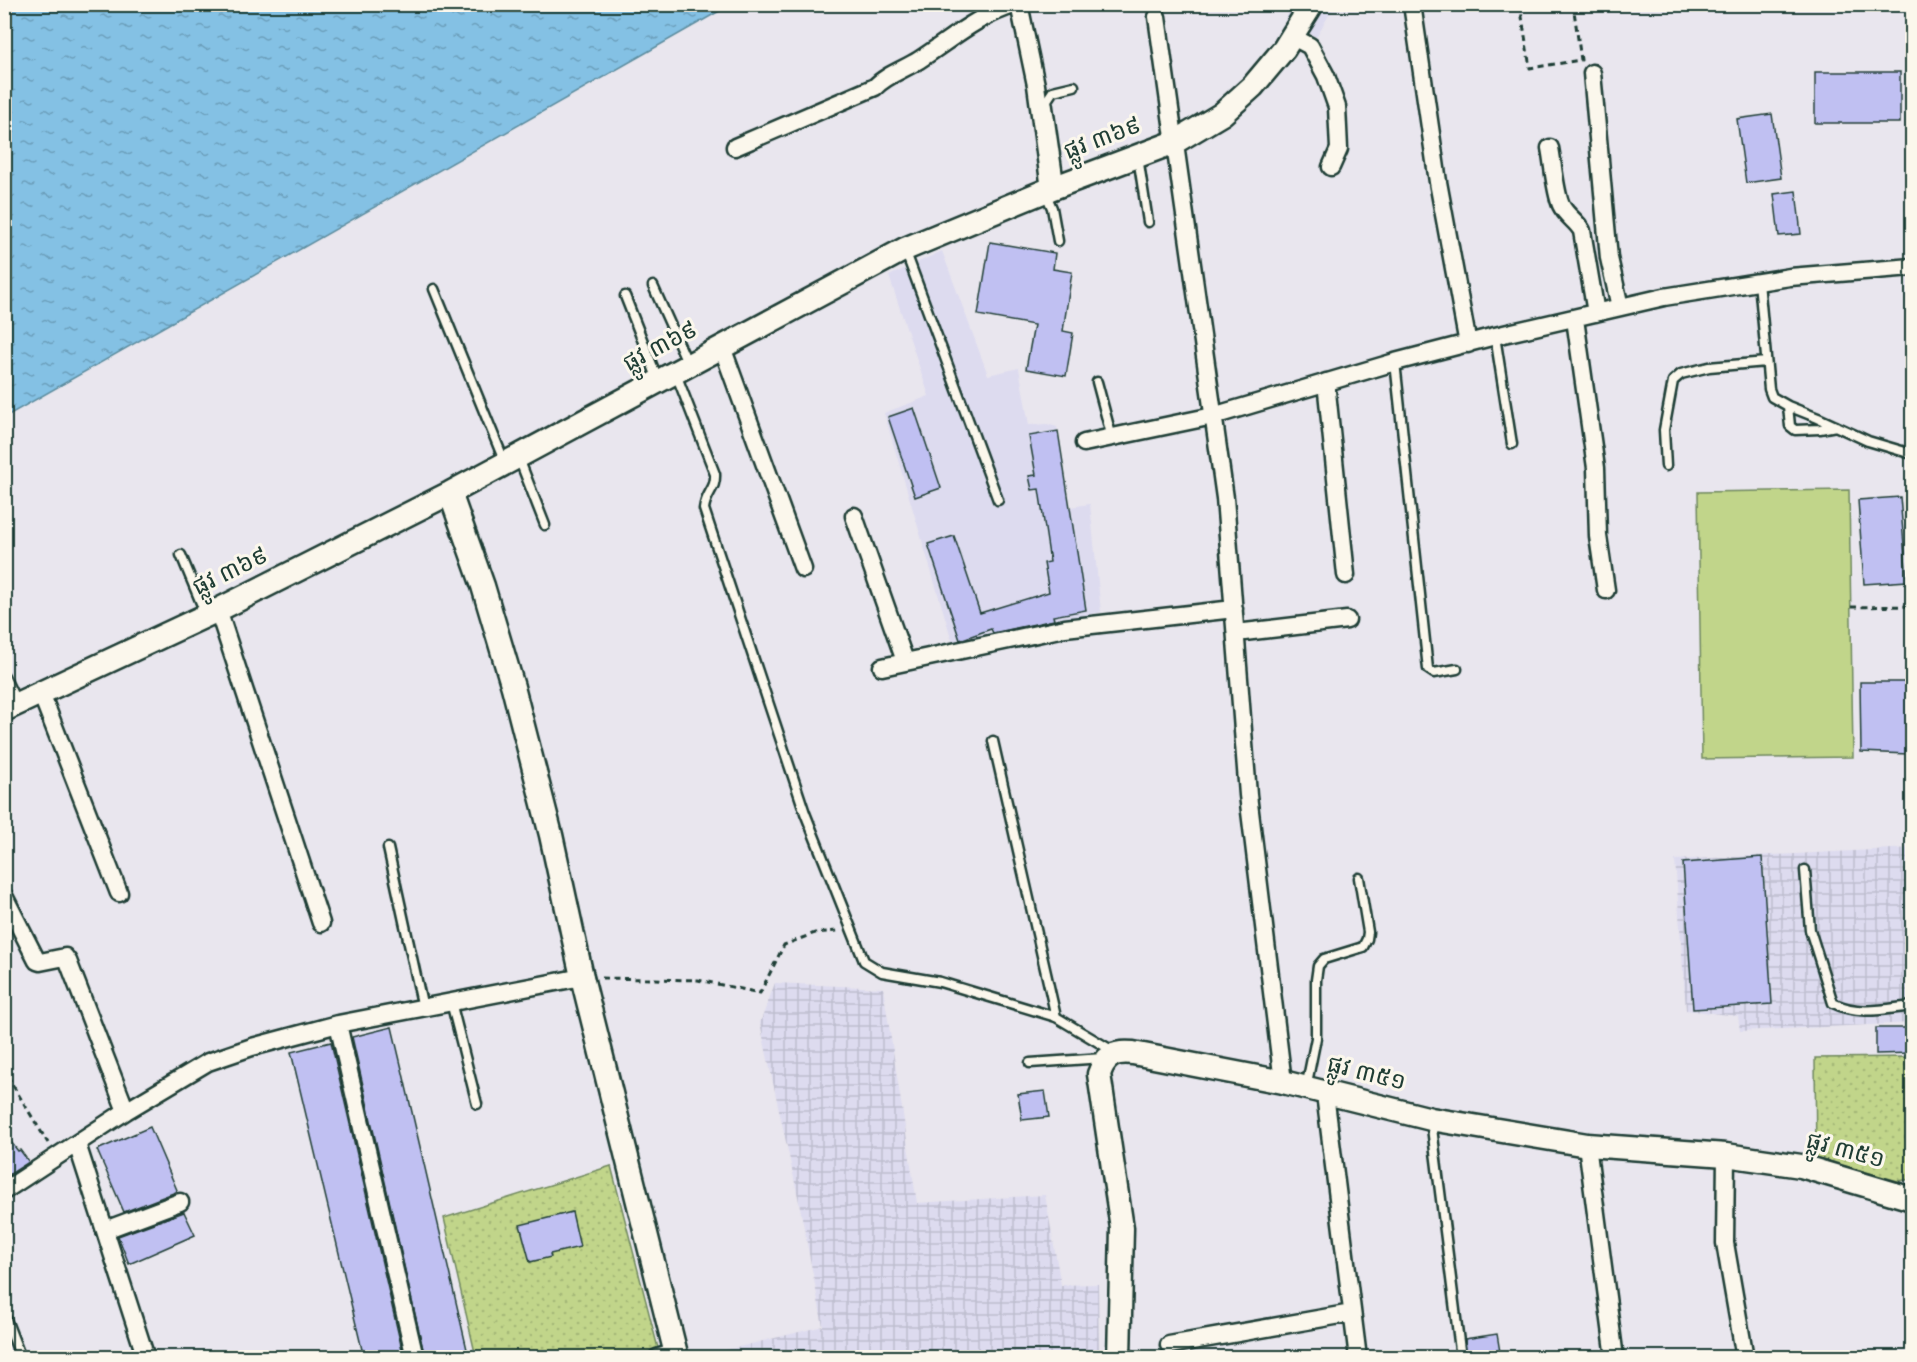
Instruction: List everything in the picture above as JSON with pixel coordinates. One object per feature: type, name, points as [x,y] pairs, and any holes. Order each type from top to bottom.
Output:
[{"type":"street","points":[[735,147],[875,87],[880,81],[918,61],[979,19],[1018,4],[1036,85],[1051,188]]},
{"type":"street","name":"ផ្លូវ ៣៦៩","points":[[11,707],[212,613],[450,493],[905,249],[1051,188],[1175,142],[1222,114],[1253,86],[1293,37],[1312,4]]},
{"type":"street","points":[[1412,4],[1438,182],[1468,344]]},
{"type":"street","points":[[1157,16],[1225,498],[1248,795],[1283,1082]]},
{"type":"street","points":[[1293,37],[1310,46],[1318,59],[1336,107],[1339,149],[1331,167]]},
{"type":"street","points":[[1592,73],[1609,258],[1620,307]]},
{"type":"street","points":[[1550,148],[1561,205],[1579,224],[1582,231],[1596,313]]},
{"type":"street","points":[[1084,443],[1213,416],[1395,362],[1664,297],[1790,277],[1912,267]]},
{"type":"street","points":[[1575,319],[1596,468],[1598,536],[1606,590]]},
{"type":"street","points":[[722,347],[802,569]]},
{"type":"street","points":[[1326,382],[1347,575]]},
{"type":"street","points":[[450,493],[483,586],[513,687],[551,834],[670,1356]]},
{"type":"street","points":[[854,516],[905,661]]},
{"type":"street","points":[[882,667],[1065,628],[1234,609]]},
{"type":"street","points":[[212,613],[321,923]]},
{"type":"street","points":[[1236,633],[1347,620]]},
{"type":"street","points":[[41,693],[119,893]]},
{"type":"street","points":[[4,896],[37,961],[65,957],[68,961],[126,1111]]},
{"type":"street","points":[[4,1191],[126,1111],[208,1062],[252,1047],[338,1024],[582,977]]},
{"type":"street","points":[[338,1024],[415,1358]]},
{"type":"street","name":"ផ្លូវ ៣៥១","points":[[1111,1055],[1133,1053],[1283,1082],[1431,1119],[1587,1145],[1726,1155],[1801,1166],[1912,1198]]},
{"type":"street","points":[[1111,1055],[1099,1074],[1122,1228],[1119,1358]]},
{"type":"street","points":[[1316,1091],[1358,1358]]},
{"type":"street","points":[[77,1144],[146,1358]]},
{"type":"street","points":[[1587,1145],[1615,1358]]},
{"type":"street","points":[[1726,1155],[1725,1243],[1745,1358]]},
{"type":"street","points":[[105,1230],[180,1202]]},
{"type":"street","points":[[1169,1345],[1352,1313]]},
{"type":"lane","points":[[1058,241],[1052,208],[1047,100],[1053,91],[1074,86]]},
{"type":"lane","points":[[1138,156],[1148,222]]},
{"type":"lane","points":[[905,249],[998,500]]},
{"type":"lane","points":[[1759,282],[1769,389],[1772,397],[1868,441],[1912,454]]},
{"type":"lane","points":[[653,286],[674,372],[715,474],[716,484],[705,499],[704,509],[805,813],[864,961],[876,969],[940,982],[1056,1017],[1111,1055]]},
{"type":"lane","points":[[434,289],[511,459],[545,525]]},
{"type":"lane","points":[[625,296],[674,372]]},
{"type":"lane","points":[[1495,336],[1512,444]]},
{"type":"lane","points":[[1395,362],[1428,669],[1434,673],[1457,669]]},
{"type":"lane","points":[[1666,466],[1664,430],[1673,381],[1681,374],[1709,367],[1766,362]]},
{"type":"lane","points":[[1097,382],[1112,438]]},
{"type":"lane","points":[[1788,406],[1790,426],[1795,430],[1836,426]]},
{"type":"lane","points":[[180,555],[212,613]]},
{"type":"lane","points":[[4,676],[11,707]]},
{"type":"lane","points":[[993,741],[1056,1017]]},
{"type":"lane","points":[[388,848],[423,1008]]},
{"type":"lane","points":[[1805,870],[1810,930],[1833,1003],[1848,1010],[1868,1011],[1912,1006]]},
{"type":"lane","points":[[1316,1091],[1318,966],[1324,959],[1363,947],[1367,939],[1368,932],[1359,878]]},
{"type":"lane","points":[[451,1002],[477,1104]]},
{"type":"lane","points":[[1029,1063],[1111,1055]]},
{"type":"lane","points":[[1431,1119],[1461,1358]]},
{"type":"lane","points":[[4,1314],[21,1358]]},
{"type":"path","points":[[1520,4],[1530,68],[1581,60],[1573,4]]},
{"type":"path","points":[[1851,607],[1912,606]]},
{"type":"path","points":[[582,977],[698,980],[760,993],[784,945],[815,933],[851,930]]},
{"type":"path","points":[[4,1066],[12,1084],[56,1157]]},
{"type":"shaded area","points":[[1294,5],[1335,5],[1316,37],[1285,19]]},
{"type":"shaded area","points":[[942,251],[988,375],[1019,368],[1029,425],[1047,424],[1057,427],[1070,507],[1090,504],[1101,612],[953,644],[884,413],[929,396],[889,276]]},
{"type":"shaded area","points":[[1912,848],[1912,1023],[1740,1031],[1738,1016],[1686,1010],[1675,860]]},
{"type":"shaded area","points":[[775,983],[883,988],[917,1203],[1045,1195],[1061,1285],[1098,1284],[1099,1357],[699,1357],[823,1326],[760,1023]]},
{"type":"green space","points":[[1849,490],[1853,757],[1702,759],[1698,492]]},
{"type":"green space","points":[[1912,1057],[1912,1179],[1898,1181],[1816,1158],[1815,1058]]},
{"type":"green space","points":[[611,1166],[659,1352],[638,1358],[476,1357],[444,1218]]},
{"type":"water","points":[[5,4],[730,4],[730,5],[5,417]]},
{"type":"building","points":[[1815,72],[1900,72],[1900,123],[1815,123]]},
{"type":"building","points":[[1772,114],[1781,178],[1746,183],[1737,119]]},
{"type":"building","points":[[1796,191],[1801,234],[1779,236],[1774,194]]},
{"type":"building","points":[[990,242],[1055,253],[1053,269],[1072,272],[1063,331],[1073,333],[1066,376],[1026,369],[1034,325],[978,315]]},
{"type":"building","points":[[914,408],[941,488],[915,497],[888,417]]},
{"type":"building","points":[[1058,431],[1086,610],[1053,616],[1054,620],[993,633],[991,629],[960,640],[928,544],[954,536],[980,613],[1049,592],[1044,563],[1050,562],[1039,489],[1032,490],[1029,476],[1036,475],[1029,436]]},
{"type":"building","points":[[1900,497],[1907,581],[1864,584],[1858,500]]},
{"type":"building","points":[[1860,682],[1912,682],[1908,754],[1861,752]]},
{"type":"building","points":[[1762,857],[1772,1004],[1693,1009],[1683,863]]},
{"type":"building","points":[[392,1027],[469,1358],[425,1358],[352,1037]]},
{"type":"building","points":[[1876,1028],[1912,1028],[1912,1053],[1876,1054]]},
{"type":"building","points":[[331,1042],[404,1358],[364,1358],[291,1052]]},
{"type":"building","points":[[1045,1091],[1049,1117],[1022,1120],[1018,1094]]},
{"type":"building","points":[[150,1127],[177,1190],[124,1212],[97,1150]]},
{"type":"building","points":[[4,1133],[29,1162],[4,1178]]},
{"type":"building","points":[[184,1212],[195,1235],[129,1264],[118,1236]]},
{"type":"building","points":[[572,1212],[580,1247],[550,1254],[551,1257],[530,1262],[520,1225]]},
{"type":"building","points":[[1497,1334],[1501,1358],[1467,1358],[1465,1339]]}]
